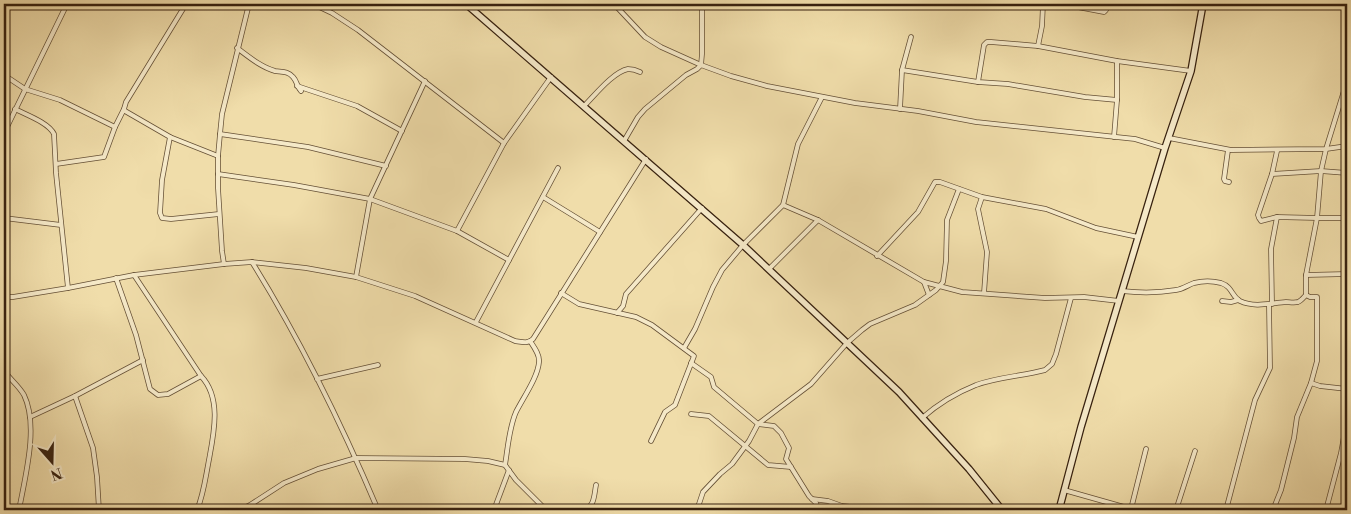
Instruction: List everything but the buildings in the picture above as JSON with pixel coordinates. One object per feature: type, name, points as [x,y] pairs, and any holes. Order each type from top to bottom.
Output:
[{"type":"street","points":[[4,133],[67,4]]},
{"type":"street","points":[[56,164],[104,157],[126,102],[186,4]]},
{"type":"street","points":[[224,264],[218,174],[222,114],[250,4]]},
{"type":"street","points":[[313,4],[332,13],[358,30],[504,143]]},
{"type":"street","points":[[614,4],[645,37],[660,47],[731,76],[767,86],[854,103],[976,122],[1135,139],[1165,148]]},
{"type":"street","points":[[624,141],[645,109],[701,65],[702,8],[704,4]]},
{"type":"street","points":[[1038,46],[1042,26],[1043,4]]},
{"type":"street","points":[[1062,4],[1104,12],[1108,4]]},
{"type":"street","points":[[1059,510],[1081,427],[1165,148],[1191,71],[1203,4]]},
{"type":"street","points":[[471,5],[702,208],[847,343],[898,392],[969,469],[1002,510]]},
{"type":"street","points":[[900,109],[902,70],[911,36]]},
{"type":"street","points":[[978,82],[984,45],[987,42],[1038,46],[1116,61],[1191,71]]},
{"type":"street","points":[[238,48],[256,62],[291,75],[295,78],[297,86],[301,91]]},
{"type":"street","points":[[1114,137],[1117,100],[1116,61]]},
{"type":"street","points":[[584,106],[616,75],[632,69],[640,72]]},
{"type":"street","points":[[902,70],[1117,100]]},
{"type":"street","points":[[4,75],[26,89],[60,100],[115,127]]},
{"type":"street","points":[[456,231],[504,143],[551,77]]},
{"type":"street","points":[[356,277],[370,199],[425,81]]},
{"type":"street","points":[[1308,296],[1306,275],[1317,218],[1321,171],[1347,81]]},
{"type":"street","points":[[297,86],[357,106],[402,131]]},
{"type":"street","points":[[684,348],[722,270],[743,245],[783,205],[798,144],[822,97]]},
{"type":"street","points":[[16,109],[43,123],[52,130],[55,139],[68,288]]},
{"type":"street","points":[[124,109],[170,137],[218,156]]},
{"type":"street","points":[[220,134],[308,147],[386,166]]},
{"type":"street","points":[[170,137],[162,180],[160,213],[162,218],[171,220],[220,214]]},
{"type":"street","points":[[1169,138],[1228,150],[1326,149],[1347,146]]},
{"type":"street","points":[[1228,150],[1224,179],[1229,182]]},
{"type":"street","points":[[1276,150],[1272,174],[1258,218],[1261,221],[1277,217],[1347,218]]},
{"type":"street","points":[[4,297],[68,288],[134,275],[252,262],[306,268],[356,277],[415,296],[515,341],[530,341],[646,159]]},
{"type":"street","points":[[476,322],[558,168]]},
{"type":"street","points":[[1272,174],[1321,171],[1347,173]]},
{"type":"street","points":[[218,174],[370,199],[456,231],[509,260]]},
{"type":"street","points":[[878,256],[918,212],[935,182],[940,182],[982,197],[1046,210],[1096,228],[1139,237]]},
{"type":"street","points":[[697,510],[702,492],[732,464],[746,446],[758,424],[811,384],[847,343],[870,324],[915,305],[940,286],[943,282],[946,261],[947,220],[959,189]]},
{"type":"street","points":[[543,197],[600,232]]},
{"type":"street","points":[[982,197],[978,209],[987,252],[984,293]]},
{"type":"street","points":[[783,205],[818,220],[924,282],[962,292],[1045,298],[1084,297],[1119,302]]},
{"type":"street","points":[[617,314],[626,294],[702,208]]},
{"type":"street","points":[[1226,510],[1255,400],[1270,368],[1271,249],[1277,217]]},
{"type":"street","points":[[4,218],[61,225]]},
{"type":"street","points":[[769,269],[818,220]]},
{"type":"street","points":[[252,262],[317,378],[356,458],[378,510]]},
{"type":"street","points":[[1306,275],[1347,274]]},
{"type":"street","points":[[134,275],[205,380],[210,391],[215,417],[214,434],[201,499],[196,510]]},
{"type":"street","points":[[116,278],[136,334],[150,389],[158,395],[168,394],[201,376]]},
{"type":"street","points":[[924,282],[929,295]]},
{"type":"street","points":[[1122,291],[1137,293],[1164,292],[1194,283],[1221,283],[1228,286],[1238,300]]},
{"type":"street","points":[[561,293],[579,304],[636,317],[694,356],[676,405],[665,412],[652,441]]},
{"type":"street","points":[[1222,301],[1231,302],[1238,300],[1247,303],[1271,305],[1298,302],[1308,296],[1316,297],[1317,361],[1311,383],[1297,417],[1294,438],[1273,510]]},
{"type":"street","points":[[922,418],[934,407],[958,393],[977,385],[1045,370],[1052,364],[1056,354],[1071,298]]},
{"type":"street","points":[[505,465],[516,412],[538,370],[540,360],[530,341]]},
{"type":"street","points":[[30,417],[76,396],[143,360]]},
{"type":"street","points":[[691,363],[711,376],[714,387],[758,424],[774,426],[781,433],[789,448],[786,459],[820,510]]},
{"type":"street","points":[[317,378],[378,365]]},
{"type":"street","points":[[4,371],[25,397],[31,425],[31,440],[19,510]]},
{"type":"street","points":[[1311,383],[1347,389]]},
{"type":"street","points":[[76,396],[93,448],[98,477],[99,510]]},
{"type":"street","points":[[692,414],[709,416],[768,466],[791,467]]},
{"type":"street","points":[[1326,510],[1341,453],[1347,420]]},
{"type":"street","points":[[1131,509],[1146,449]]},
{"type":"street","points":[[1176,510],[1195,451]]},
{"type":"street","points":[[240,510],[284,483],[318,469],[356,458],[465,459],[505,465],[516,480],[546,509],[552,510]]},
{"type":"street","points":[[494,510],[509,470]]},
{"type":"street","points":[[582,510],[587,510],[593,503],[596,485]]},
{"type":"street","points":[[1064,490],[1140,510]]},
{"type":"street","points":[[812,499],[852,507],[854,510]]},
{"type":"street","points":[[647,507],[653,510]]}]
